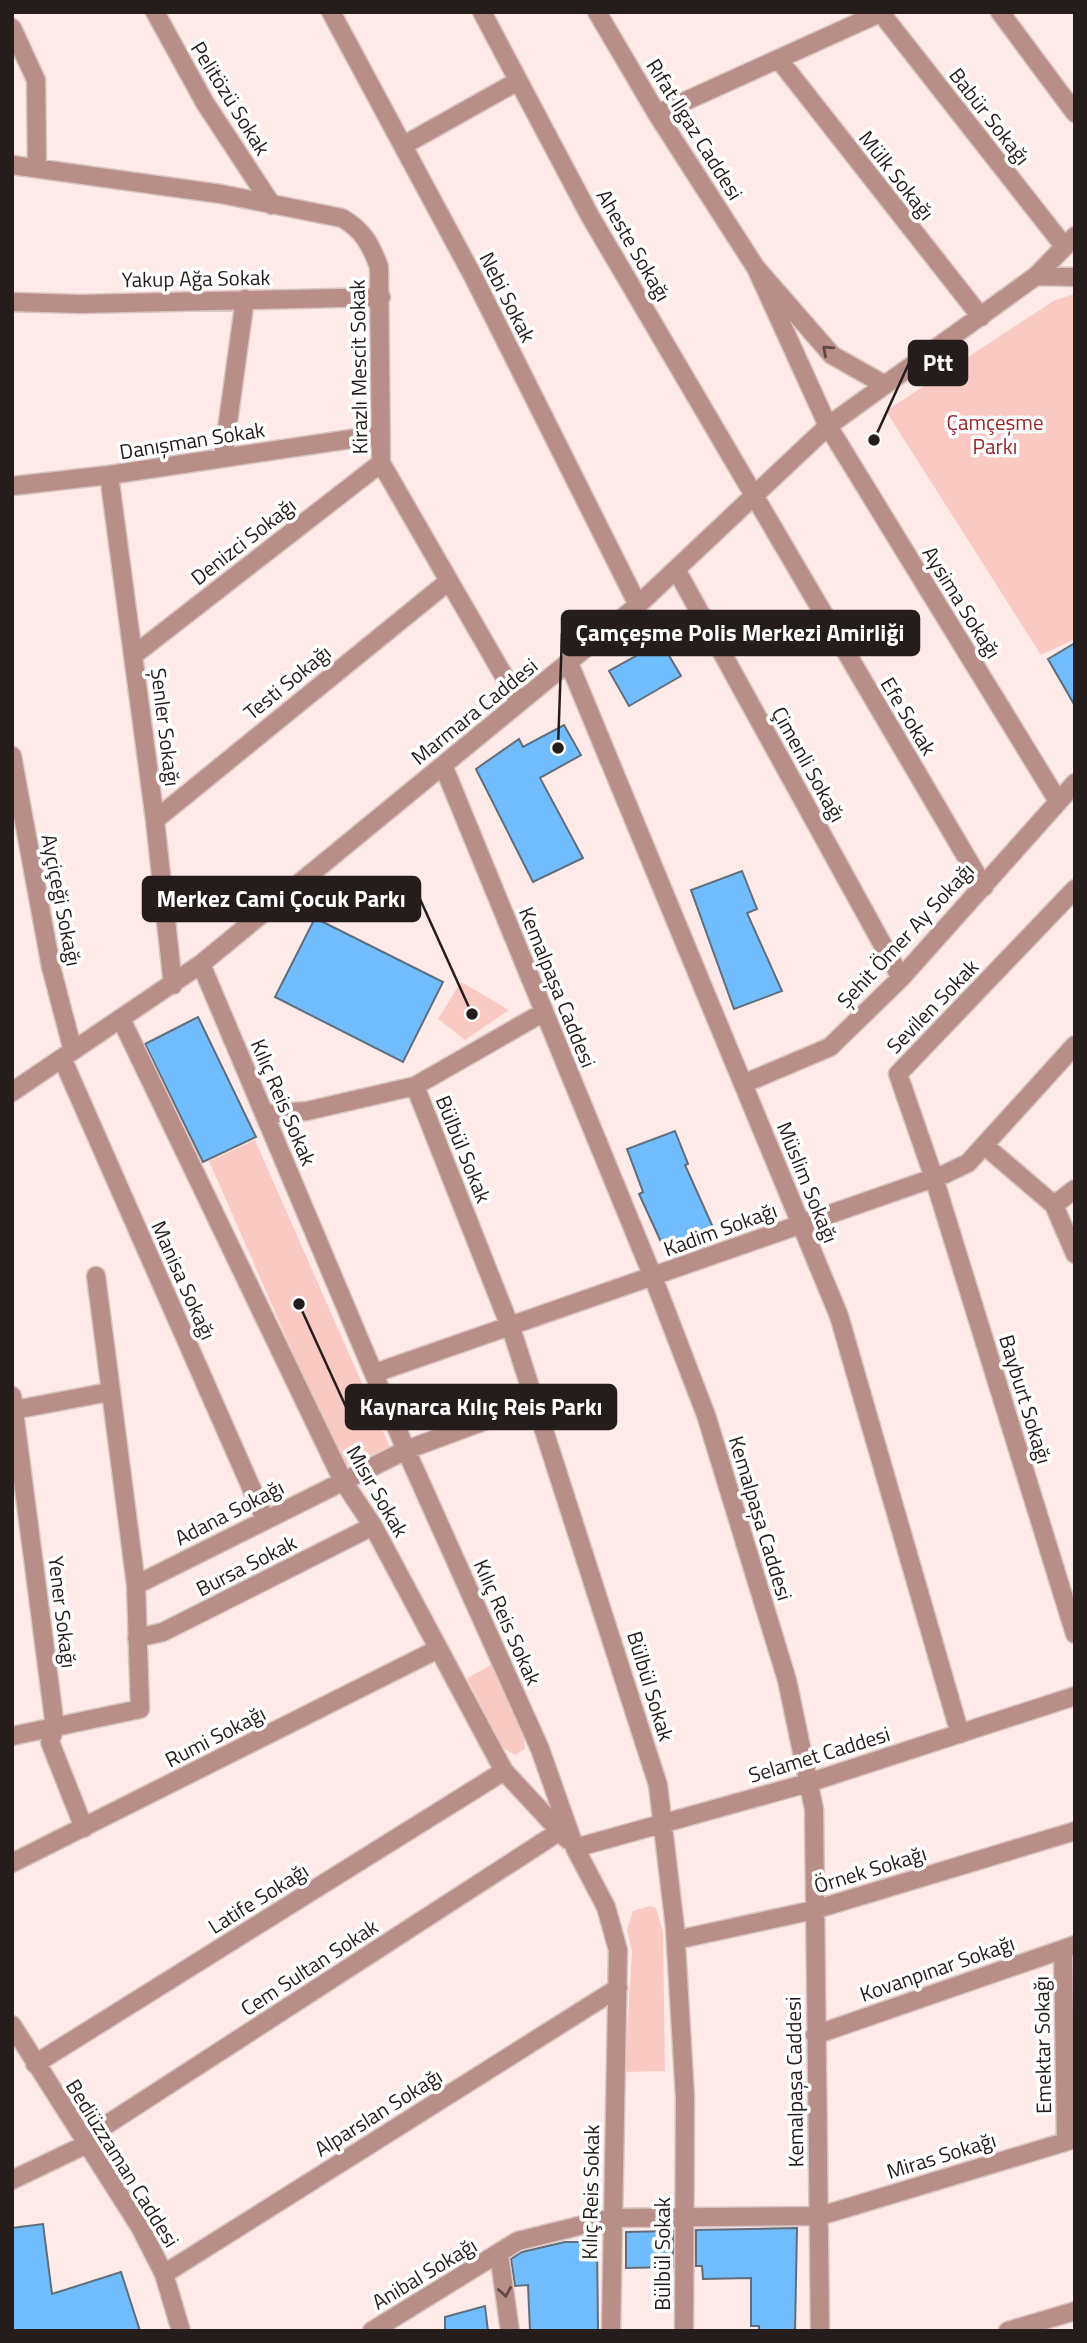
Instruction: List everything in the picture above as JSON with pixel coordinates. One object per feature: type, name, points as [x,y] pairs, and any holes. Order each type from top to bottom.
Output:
[{"type":"street","name":"Pelitözü Sokak","points":[[155,12],[205,103],[272,205]]},
{"type":"street","name":"Nebi Sokak","points":[[331,12],[404,145],[638,605]]},
{"type":"street","name":"Aheste Sokağı","points":[[482,12],[590,216],[752,497]]},
{"type":"street","name":"Rıfat Ilgaz Caddesi","points":[[597,12],[657,114],[756,268],[828,426]]},
{"type":"street","points":[[657,114],[780,61],[882,12]]},
{"type":"street","name":"Babür Sokağı","points":[[882,12],[1069,241]]},
{"type":"street","points":[[1000,12],[1075,113]]},
{"type":"street","points":[[12,28],[36,80],[37,167]]},
{"type":"street","name":"Mülk Sokağı","points":[[780,61],[981,317]]},
{"type":"street","points":[[404,145],[518,81]]},
{"type":"street","name":"Kirazlı Mescit Sokak","points":[[12,165],[221,194],[342,218],[358,227],[370,245],[379,267],[381,463],[519,702]]},
{"type":"street","name":"Marmara Caddesi","points":[[12,1092],[121,1021],[201,964],[638,605],[828,426],[1036,276],[1069,241]]},
{"type":"street","name":"Rıfat Ilgaz Caddesi","points":[[756,268],[832,355],[885,385]]},
{"type":"street","points":[[1036,276],[1075,276]]},
{"type":"street","name":"Yakup Ağa Sokak","points":[[12,302],[381,296]]},
{"type":"street","points":[[223,458],[245,299]]},
{"type":"street","name":"Aysima Sokağı","points":[[828,426],[1058,801]]},
{"type":"street","name":"Danışman Sokak","points":[[12,486],[108,475],[379,435]]},
{"type":"street","name":"Denizci Sokağı","points":[[134,655],[381,463]]},
{"type":"street","name":"Şenler Sokağı","points":[[108,475],[134,655],[173,985]]},
{"type":"street","name":"Efe Sokak","points":[[752,497],[984,887]]},
{"type":"street","name":"Çimenli Sokağı","points":[[677,571],[901,978]]},
{"type":"street","name":"Testi Sokağı","points":[[155,820],[449,581]]},
{"type":"street","name":"Müslim Sokağı","points":[[569,663],[839,1316],[960,1734]]},
{"type":"street","name":"Ayçiçeği Sokağı","points":[[12,756],[16,804],[67,1054]]},
{"type":"street","name":"Kemalpaşa Caddesi","points":[[443,765],[653,1277],[706,1415],[787,1680],[814,1809],[820,2331]]},
{"type":"street","name":"Şehit Ömer Ay Sokağı","points":[[743,1084],[830,1047],[901,978],[1075,783]]},
{"type":"street","name":"Sevilen Sokak","points":[[934,1178],[898,1074],[1075,889]]},
{"type":"street","name":"Kılıç Reis Sokak","points":[[201,964],[406,1450],[540,1749],[575,1848],[606,1907],[618,1950],[611,2331]]},
{"type":"street","points":[[266,1114],[307,1111],[415,1086],[544,1012]]},
{"type":"street","name":"Mısır Sokak","points":[[121,1021],[342,1481],[373,1526],[504,1771],[575,1848]]},
{"type":"street","name":"Kadim Sokağı","points":[[375,1373],[934,1178],[968,1163],[1075,1045]]},
{"type":"street","name":"Manisa Sokağı","points":[[67,1054],[265,1519]]},
{"type":"street","name":"Bülbül Sokak","points":[[415,1086],[510,1326],[658,1785],[676,1940],[685,2097],[684,2331]]},
{"type":"street","points":[[984,1145],[1054,1205],[1075,1254]]},
{"type":"street","name":"Bayburt Sokağı","points":[[934,1178],[1075,1634]]},
{"type":"street","points":[[1054,1205],[1075,1189]]},
{"type":"street","points":[[12,1736],[140,1709],[136,1585],[108,1392],[96,1276]]},
{"type":"street","points":[[13,1403],[108,1392]]},
{"type":"street","name":"Adana Sokağı","points":[[136,1585],[406,1450],[536,1402]]},
{"type":"street","name":"Yener Sokağı","points":[[13,1403],[55,1727],[50,1742],[84,1828]]},
{"type":"street","name":"Bursa Sokak","points":[[137,1638],[163,1632],[373,1526]]},
{"type":"street","name":"Rumi Sokağı","points":[[12,1863],[438,1649]]},
{"type":"street","name":"Selamet Caddesi","points":[[575,1848],[808,1783],[1075,1696]]},
{"type":"street","name":"Latife Sokağı","points":[[35,2064],[504,1771]]},
{"type":"street","name":"Örnek Sokağı","points":[[676,1940],[814,1910],[1075,1831]]},
{"type":"street","name":"Cem Sultan Sokak","points":[[12,2180],[84,2143],[560,1832]]},
{"type":"street","name":"Kovanpınar Sokağı","points":[[815,2035],[1069,1947]]},
{"type":"street","name":"Emektar Sokağı","points":[[1069,1947],[1070,2140]]},
{"type":"street","name":"Alparslan Sokağı","points":[[163,2274],[618,1987]]},
{"type":"street","name":"Bediüzzaman Caddesi","points":[[12,2025],[84,2143],[140,2227],[163,2274],[181,2331]]},
{"type":"street","name":"Miras Sokağı","points":[[685,2215],[820,2216],[1070,2140]]},
{"type":"street","name":"Anibal Sokağı","points":[[372,2331],[534,2235],[611,2218],[685,2215]]},
{"type":"street","points":[[499,2254],[510,2331]]},
{"type":"street","points":[[1008,2331],[1075,2311]]},
{"type":"green space","name":"Çamçeşme Parkı","points":[[1075,294],[1075,639],[1041,655],[886,411],[1055,300]]},
{"type":"green space","points":[[461,982],[509,1010],[465,1040],[438,1019]]},
{"type":"green space","points":[[255,1140],[390,1447],[343,1467],[209,1161]]},
{"type":"green space","points":[[491,1665],[524,1736],[525,1749],[515,1755],[503,1748],[467,1678]]},
{"type":"green space","points":[[650,1906],[656,1908],[663,1932],[665,2071],[625,2072],[632,1951],[627,1930],[633,1911]]},
{"type":"building","points":[[661,642],[681,676],[629,706],[609,671]]},
{"type":"building","points":[[1075,643],[1075,706],[1048,659]]},
{"type":"building","points":[[564,725],[581,755],[540,778],[583,858],[533,882],[476,769],[519,739],[523,747]]},
{"type":"building","points":[[742,871],[757,909],[747,913],[782,991],[734,1009],[691,890]]},
{"type":"building","points":[[315,918],[443,982],[403,1062],[275,997]]},
{"type":"building","points":[[198,1017],[256,1137],[203,1162],[145,1044]]},
{"type":"building","points":[[675,1131],[688,1164],[685,1165],[716,1234],[667,1255],[639,1194],[643,1192],[627,1149]]},
{"type":"building","points":[[43,2224],[52,2294],[121,2272],[140,2331],[12,2331],[12,2228]]},
{"type":"building","points":[[797,2228],[795,2331],[759,2331],[759,2326],[751,2326],[751,2278],[703,2279],[702,2266],[696,2266],[696,2230]]},
{"type":"building","points":[[673,2231],[673,2267],[626,2268],[626,2232]]},
{"type":"building","points":[[565,2242],[597,2242],[598,2330],[530,2331],[528,2285],[515,2286],[511,2259],[522,2252]]},
{"type":"building","points":[[485,2306],[488,2331],[445,2331],[445,2317]]},
{"type":"place","name":"Ptt","points":[[874,440]]},
{"type":"place","name":"Çamçeşme Polis Merkezi Amirliği","points":[[558,748]]},
{"type":"place","name":"Merkez Cami Çocuk Parkı","points":[[472,1014]]},
{"type":"place","name":"Kaynarca Kılıç Reis Parkı","points":[[299,1304]]}]
